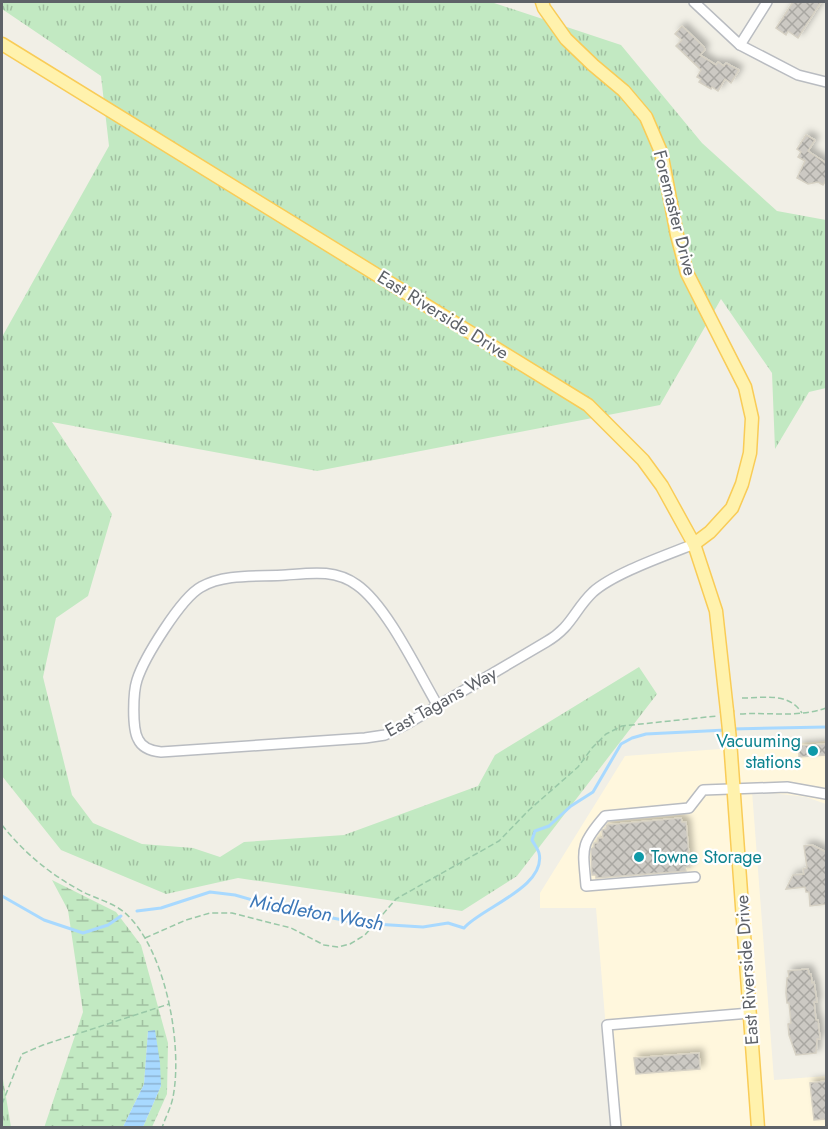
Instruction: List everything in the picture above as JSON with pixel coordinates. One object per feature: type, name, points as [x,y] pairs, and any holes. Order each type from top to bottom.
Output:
[{"type":"main road","name":"Foremaster Drive","points":[[542,2],[566,39],[624,91],[646,117],[661,152],[687,273],[745,387],[752,417],[750,453],[742,484],[732,508],[710,532],[694,543]]},
{"type":"main road","name":"East Riverside Drive","points":[[2,44],[588,405],[649,469],[662,486],[694,543],[716,611],[734,788],[758,1128]]},
{"type":"street","points":[[694,2],[740,45],[798,75],[826,82]]},
{"type":"street","points":[[740,45],[767,2]]},
{"type":"street","name":"East Tagans Way","points":[[438,706],[378,605],[356,584],[339,575],[322,573],[222,579],[202,586],[185,600],[140,672],[134,699],[138,740],[148,749],[160,752],[375,737],[394,731],[438,706],[556,636],[565,629],[586,600],[602,585],[694,543]]},
{"type":"street","points":[[695,876],[586,886],[583,849],[589,835],[605,816],[689,808],[696,796],[703,790],[787,787],[826,794]]},
{"type":"street","points":[[616,1128],[607,1025],[750,1013]]},
{"type":"path","points":[[742,698],[788,699],[796,704],[802,714]]},
{"type":"path","points":[[145,938],[202,915],[232,913],[291,928],[324,945],[338,947],[350,944],[365,935],[396,899],[499,841],[529,810],[578,767],[606,734],[622,726],[726,714],[793,716],[811,714],[826,708]]},
{"type":"path","points":[[2,825],[30,856],[46,869],[124,912],[145,938],[164,982],[176,1052],[173,1100],[162,1128]]},
{"type":"path","points":[[2,1104],[21,1054],[168,1004]]},
{"type":"shaded area","points":[[826,741],[826,804],[806,797],[752,791],[774,1080],[826,1076],[826,1127],[614,1127],[596,908],[540,908],[540,893],[625,756]]},
{"type":"green space","points":[[2,2],[491,2],[621,45],[702,143],[777,211],[826,220],[826,388],[809,392],[775,449],[772,373],[721,299],[660,405],[317,471],[52,422],[112,514],[88,596],[56,618],[43,677],[72,795],[93,823],[142,844],[193,848],[220,857],[244,842],[344,835],[478,786],[495,755],[639,667],[657,694],[517,876],[462,911],[238,878],[166,894],[61,850],[2,776],[2,337],[109,146],[101,76],[2,9]]},
{"type":"green space","points":[[52,880],[116,912],[141,945],[168,1043],[167,1094],[152,1127],[143,1127],[161,1086],[148,1031],[144,1084],[123,1127],[44,1128],[83,1012],[68,910]]},
{"type":"green space","points":[[2,1073],[11,1127],[2,1127]]},
{"type":"water","points":[[155,1030],[161,1086],[143,1127],[123,1127],[144,1084],[148,1031]]},
{"type":"building","points":[[793,2],[821,2],[798,38],[788,31],[786,35],[776,28]]},
{"type":"building","points":[[682,26],[704,47],[705,50],[700,55],[716,65],[718,62],[724,66],[726,63],[739,70],[731,83],[725,79],[718,91],[699,82],[701,79],[697,77],[701,70],[676,46],[682,40],[675,34]]},
{"type":"building","points":[[806,135],[815,140],[808,151],[826,163],[826,180],[823,185],[818,182],[808,184],[797,178],[805,161],[798,157],[801,152],[797,149]]},
{"type":"building","name":"Vacuuming stations","points":[[826,744],[826,755],[799,757],[799,746]]},
{"type":"building","name":"Towne Storage","points":[[681,818],[682,822],[686,822],[690,867],[685,867],[686,871],[596,878],[596,875],[592,875],[591,849],[594,843],[598,843],[598,838],[603,838],[602,830],[606,829],[607,825]]},
{"type":"building","points":[[812,845],[826,852],[826,904],[810,906],[809,892],[806,892],[805,887],[786,889],[793,875],[804,874],[803,869],[807,868],[804,846]]},
{"type":"building","points":[[808,969],[812,983],[814,982],[817,1002],[814,1002],[820,1039],[817,1039],[816,1053],[796,1055],[789,1035],[788,1024],[791,1023],[786,993],[787,978],[789,977],[788,971]]},
{"type":"building","points":[[699,1053],[700,1069],[636,1074],[634,1058]]},
{"type":"building","points":[[826,1081],[826,1119],[814,1120],[810,1083]]},
{"type":"waterway","name":"Middleton Wash","points":[[732,729],[826,727]]},
{"type":"waterway","name":"Middleton Wash","points":[[137,911],[161,908],[210,892],[235,895],[277,907],[358,923],[423,927],[448,923],[464,928],[472,920],[511,896],[533,876],[539,865],[539,853],[532,840],[535,831],[549,826],[571,806],[593,792],[621,744],[646,734],[726,730]]},
{"type":"waterway","name":"Middleton Wash","points":[[2,896],[44,920],[83,933],[108,925],[121,916]]},
{"type":"place","name":"Vacuuming stations","points":[[813,751]]},
{"type":"place","name":"Towne Storage","points":[[639,857]]}]
